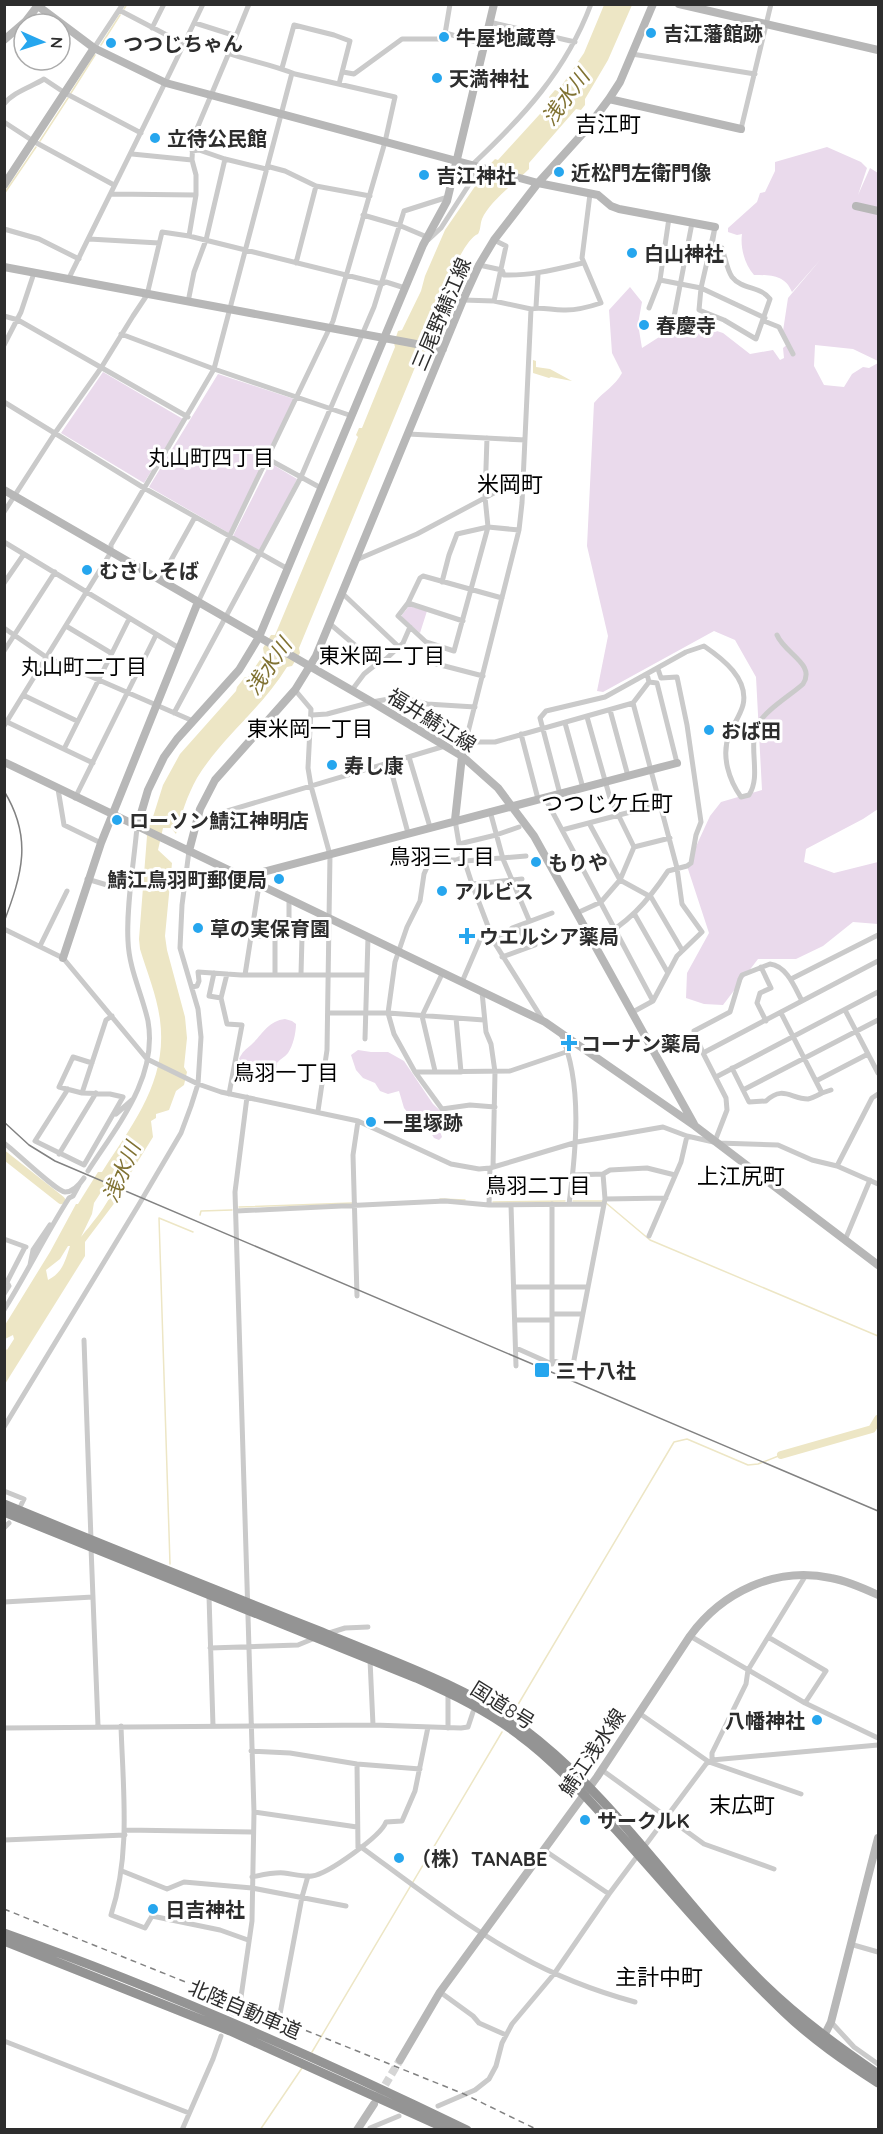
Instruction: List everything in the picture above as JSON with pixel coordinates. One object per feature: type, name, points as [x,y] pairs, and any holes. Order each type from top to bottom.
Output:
[{"type":"highway","name":"国道8号","points":[[4,1504],[209,1596],[325,1634],[449,1685],[502,1714],[547,1747],[590,1787],[640,1851],[741,1970],[785,2013],[820,2042],[879,2083]]},
{"type":"highway","name":"国道8号","points":[[4,1512],[91,1543],[448,1692],[519,1734],[554,1764],[640,1851]]},
{"type":"highway","name":"北陸自動車道","points":[[4,1933],[96,1967],[232,2023],[467,2130]]},
{"type":"highway","name":"北陸自動車道","points":[[4,1941],[230,2031],[376,2095],[449,2130]]},
{"type":"highway","name":"国道8号","points":[[820,2042],[879,2074]]},
{"type":"street","points":[[152,28],[164,4]]},
{"type":"street","points":[[68,280],[114,185],[132,154],[203,4]]},
{"type":"street","points":[[189,236],[196,195],[196,175],[192,160],[193,138],[249,4]]},
{"type":"street","points":[[88,1171],[133,1100],[144,1076],[147,1059],[148,1023],[128,951],[128,931],[137,827],[148,790],[164,757],[262,639],[321,488],[405,288],[425,241],[448,197],[494,4]]},
{"type":"street","points":[[425,241],[441,228],[472,180],[476,166],[557,73],[575,42],[591,4]]},
{"type":"street","name":"三尾野鯖江線","points":[[188,850],[200,809],[215,780],[295,690],[330,623],[479,266],[494,240],[535,183],[585,131],[609,99],[632,54],[653,4]]},
{"type":"street","points":[[679,4],[879,50]]},
{"type":"street","points":[[609,99],[741,129],[771,4]]},
{"type":"street","points":[[4,40],[26,21],[39,5],[94,48],[166,83],[535,183],[598,195],[611,206],[620,209],[715,227]]},
{"type":"street","points":[[343,72],[354,74],[402,39],[439,39],[445,34],[448,5]]},
{"type":"street","points":[[4,185],[121,7],[152,28],[184,44]]},
{"type":"street","points":[[489,22],[575,42]]},
{"type":"street","points":[[195,23],[236,36]]},
{"type":"street","points":[[282,68],[294,25],[334,35],[350,42],[339,84]]},
{"type":"street","points":[[445,34],[483,44]]},
{"type":"street","points":[[63,958],[87,879],[198,602],[330,329],[395,97],[292,73],[282,68],[230,54]]},
{"type":"street","points":[[632,54],[755,74]]},
{"type":"street","points":[[93,763],[5,723],[111,552],[111,545],[188,417],[214,369],[292,73]]},
{"type":"street","points":[[4,104],[10,96],[44,79],[65,93],[141,133]]},
{"type":"street","points":[[4,122],[33,141],[114,185]]},
{"type":"street","points":[[192,151],[199,150],[266,169],[270,167],[285,171],[316,186],[369,196]]},
{"type":"street","points":[[132,154],[192,160]]},
{"type":"street","points":[[188,302],[194,272],[206,240],[225,159]]},
{"type":"street","points":[[296,263],[316,186]]},
{"type":"street","points":[[111,194],[196,195]]},
{"type":"street","points":[[464,300],[494,301],[533,308],[566,310],[582,309],[601,303],[583,263],[582,244],[586,235],[590,194]]},
{"type":"street","points":[[174,713],[301,477],[363,335],[382,284],[404,211],[448,197]]},
{"type":"street","points":[[856,206],[879,211]]},
{"type":"street","points":[[363,215],[401,226],[425,241]]},
{"type":"street","points":[[649,308],[660,280],[669,218]]},
{"type":"street","points":[[673,322],[692,223]]},
{"type":"street","points":[[715,227],[712,245],[722,248],[731,276],[741,284],[766,292],[770,299],[756,339],[724,320],[699,310],[701,288],[715,227]]},
{"type":"street","points":[[4,229],[39,239],[79,259]]},
{"type":"street","points":[[4,512],[55,433],[102,368],[147,295],[162,232],[189,236],[346,276],[382,284],[386,282],[405,288]]},
{"type":"street","points":[[89,239],[159,243]]},
{"type":"street","points":[[494,240],[506,246],[494,301]]},
{"type":"street","points":[[502,270],[504,275],[538,274],[583,263]]},
{"type":"street","points":[[479,266],[502,270]]},
{"type":"street","points":[[4,267],[443,349]]},
{"type":"street","points":[[4,345],[18,320],[34,273]]},
{"type":"street","points":[[538,274],[533,308],[519,530],[462,756],[454,820],[459,844],[493,940],[545,1022]]},
{"type":"street","points":[[660,280],[701,288],[779,327],[793,354]]},
{"type":"street","points":[[4,316],[18,320],[188,417]]},
{"type":"street","points":[[121,334],[214,369],[352,416]]},
{"type":"street","points":[[4,402],[144,488],[288,569]]},
{"type":"street","points":[[408,434],[525,440]]},
{"type":"street","points":[[487,438],[485,497],[488,527],[472,590],[454,651],[426,642],[398,616],[423,576],[442,582],[472,590],[502,598]]},
{"type":"street","points":[[268,459],[321,488]]},
{"type":"street","points":[[356,560],[417,534],[524,477]]},
{"type":"street","name":"福井鯖江線","points":[[4,490],[352,690],[462,756],[498,788],[534,836],[695,1126]]},
{"type":"street","points":[[160,580],[195,517]]},
{"type":"street","points":[[442,582],[457,534],[488,527],[519,530]]},
{"type":"street","points":[[4,542],[179,648]]},
{"type":"street","points":[[4,584],[24,554]]},
{"type":"street","points":[[4,651],[55,572]]},
{"type":"street","points":[[342,593],[399,646]]},
{"type":"street","points":[[408,603],[463,621]]},
{"type":"street","points":[[64,749],[129,619]]},
{"type":"street","points":[[330,623],[377,664]]},
{"type":"street","points":[[66,626],[111,653]]},
{"type":"street","points":[[352,690],[364,674],[386,659],[399,646],[410,627]]},
{"type":"street","points":[[4,628],[46,657],[193,721]]},
{"type":"street","points":[[75,798],[156,635]]},
{"type":"street","points":[[560,794],[540,718],[546,711],[605,697],[686,652],[704,646],[723,659],[733,671],[745,693],[729,736],[727,765],[730,781],[741,797],[749,795],[753,786],[754,734],[758,723],[803,684],[807,677],[805,667],[784,648],[777,635]]},
{"type":"street","points":[[439,646],[433,663],[483,676]]},
{"type":"street","points":[[593,942],[615,930],[635,915],[651,897],[668,871],[692,863],[696,835],[701,822],[687,725],[677,677],[661,678],[658,669]]},
{"type":"street","points":[[466,742],[495,742],[633,703],[648,682],[647,674]]},
{"type":"street","points":[[244,878],[454,820],[677,763],[657,683],[648,682]]},
{"type":"street","points":[[295,690],[311,709],[308,768],[310,786],[330,855],[327,1050],[318,1111]]},
{"type":"street","points":[[23,695],[77,721]]},
{"type":"street","points":[[312,715],[327,714],[400,697],[428,704],[475,707]]},
{"type":"street","points":[[631,1013],[653,1001],[682,950],[702,932],[682,904],[670,838],[633,703]]},
{"type":"street","points":[[610,710],[628,776]]},
{"type":"street","points":[[587,717],[617,816],[634,847]]},
{"type":"street","points":[[566,723],[583,788]]},
{"type":"street","points":[[521,735],[541,799],[562,830],[653,1001]]},
{"type":"street","points":[[197,820],[445,746]]},
{"type":"street","points":[[409,757],[430,827]]},
{"type":"street","points":[[4,762],[545,1022],[717,1142],[879,1265]]},
{"type":"street","points":[[389,763],[408,833]]},
{"type":"street","points":[[58,789],[64,825],[101,843]]},
{"type":"street","points":[[562,830],[661,804]]},
{"type":"street","points":[[490,811],[503,859],[510,878],[514,880],[529,920]]},
{"type":"street","points":[[589,823],[620,880],[651,897],[682,950]]},
{"type":"street","points":[[459,844],[519,827]]},
{"type":"street","points":[[634,847],[670,838]]},
{"type":"street","points":[[577,913],[600,902],[620,880],[634,847]]},
{"type":"street","points":[[4,1427],[86,1296],[181,1132],[198,1084],[200,1018],[180,948],[188,850]]},
{"type":"street","points":[[495,1107],[470,1105],[442,1109],[415,1072],[394,1034],[388,1013],[395,962],[407,927],[420,901],[424,874],[430,860],[503,859],[526,856]]},
{"type":"street","points":[[87,879],[131,890]]},
{"type":"street","points":[[472,884],[522,879]]},
{"type":"street","points":[[245,975],[259,885]]},
{"type":"street","points":[[40,946],[67,891]]},
{"type":"street","points":[[289,899],[289,936]]},
{"type":"street","points":[[462,982],[480,940],[493,940],[529,920],[552,913]]},
{"type":"street","points":[[635,915],[668,973]]},
{"type":"street","points":[[502,957],[535,945],[531,934],[523,936],[518,926]]},
{"type":"street","points":[[4,929],[63,958],[147,1059],[198,1084],[229,1094],[358,1121],[451,1164],[479,1169],[492,1167],[577,1142],[659,1127],[717,1142],[778,1145],[879,1184]]},
{"type":"street","points":[[791,979],[879,934]]},
{"type":"street","points":[[251,936],[328,937]]},
{"type":"street","points":[[275,936],[275,974]]},
{"type":"street","points":[[301,974],[302,937]]},
{"type":"street","points":[[365,1039],[368,937]]},
{"type":"street","points":[[703,1053],[879,961]]},
{"type":"street","points":[[717,1142],[727,1104],[726,1098],[694,1031],[730,1012],[742,975],[761,967],[775,965],[791,979],[802,1001]]},
{"type":"street","points":[[761,967],[771,988],[760,993],[757,1003],[765,1020]]},
{"type":"street","points":[[192,987],[197,986],[198,972],[245,975],[366,975]]},
{"type":"street","points":[[435,1071],[422,1016],[443,972]]},
{"type":"street","points":[[214,973],[209,996],[221,998]]},
{"type":"street","points":[[226,974],[221,998],[227,1024],[242,1025],[229,1094]]},
{"type":"street","points":[[482,992],[484,1020],[495,1072],[489,1205]]},
{"type":"street","points":[[716,1077],[879,992]]},
{"type":"street","points":[[845,1010],[879,1073]]},
{"type":"street","points":[[328,1013],[388,1013],[484,1020]]},
{"type":"street","points":[[781,1013],[822,1093]]},
{"type":"street","points":[[82,1093],[106,1020],[112,1016]]},
{"type":"street","points":[[456,1018],[461,1072]]},
{"type":"street","points":[[743,1090],[879,1020]]},
{"type":"street","points":[[561,1033],[568,1051],[577,1142],[569,1204]]},
{"type":"street","points":[[415,1072],[510,1071],[568,1051]]},
{"type":"street","points":[[816,1081],[868,1054]]},
{"type":"street","points":[[68,1089],[35,1141],[84,1165],[123,1097],[82,1093],[68,1089],[59,1087],[73,1057],[92,1063]]},
{"type":"street","points":[[732,1068],[749,1102],[766,1101],[773,1094],[780,1093],[810,1099],[831,1090]]},
{"type":"street","points":[[59,1154],[96,1093]]},
{"type":"street","points":[[837,1166],[872,1098],[879,1094]]},
{"type":"street","points":[[241,1997],[252,1920],[254,1812],[236,1211],[236,1172],[247,1097]]},
{"type":"street","points":[[114,1115],[133,1100]]},
{"type":"street","points":[[357,1296],[353,1155],[358,1121]]},
{"type":"street","points":[[649,1236],[681,1162],[687,1136]]},
{"type":"street","points":[[4,1143],[55,1187],[68,1191],[79,1185]]},
{"type":"street","points":[[573,1175],[603,1174],[610,1170],[647,1168],[675,1175]]},
{"type":"street","points":[[552,1360],[571,1367],[573,1365],[604,1201],[603,1174]]},
{"type":"street","points":[[4,1310],[30,1269],[53,1223],[84,1178]]},
{"type":"street","points":[[845,1240],[870,1180]]},
{"type":"street","points":[[236,1211],[445,1201],[511,1205],[666,1198]]},
{"type":"street","points":[[516,1348],[552,1364],[552,1204]]},
{"type":"street","points":[[511,1205],[516,1366]]},
{"type":"street","points":[[30,1269],[33,1250],[50,1224],[53,1223]]},
{"type":"street","points":[[4,1239],[33,1250]]},
{"type":"street","points":[[4,1294],[9,1286],[8,1270],[25,1247]]},
{"type":"street","points":[[515,1287],[587,1287]]},
{"type":"street","points":[[516,1320],[582,1314]]},
{"type":"street","points":[[84,1340],[98,1726]]},
{"type":"street","points":[[4,1491],[24,1499],[21,1505]]},
{"type":"street","points":[[710,1761],[716,1743],[746,1684],[748,1670],[806,1575]]},
{"type":"street","name":"鯖江浅水線","points":[[400,2060],[440,1992],[590,1787],[690,1636],[709,1613],[740,1592],[773,1578],[806,1575],[843,1581],[879,1595]]},
{"type":"street","points":[[209,1596],[213,1726]]},
{"type":"street","points":[[4,1602],[93,1597]]},
{"type":"street","points":[[210,1648],[298,1645],[345,1628],[368,1627]]},
{"type":"street","points":[[690,1636],[805,1703],[879,1738]]},
{"type":"street","points":[[768,1637],[826,1671],[805,1703]]},
{"type":"street","points":[[370,1660],[373,1725]]},
{"type":"street","points":[[448,1692],[448,1728]]},
{"type":"street","points":[[4,1728],[373,1725],[448,1728],[468,1727],[473,1712]]},
{"type":"street","points":[[639,1713],[710,1761],[801,1794]]},
{"type":"street","points":[[121,1726],[125,1832],[122,1871],[111,1915],[145,1928],[152,1916],[220,1929],[248,1940]]},
{"type":"street","points":[[252,1877],[282,1873],[308,1876],[318,1874],[339,1864],[378,1834],[386,1826],[386,1822],[399,1822],[404,1818],[415,1791],[428,1727]]},
{"type":"street","points":[[438,2106],[475,2090],[489,2079],[512,2024],[555,1974],[609,1894],[701,1767],[710,1761],[879,1745]]},
{"type":"street","points":[[251,1751],[290,1753],[357,1764],[420,1769]]},
{"type":"street","points":[[357,1764],[359,1848],[482,1934],[520,1956],[555,1974],[605,1994],[634,2002]]},
{"type":"street","points":[[602,1770],[704,1844],[774,1869]]},
{"type":"street","points":[[254,1812],[357,1827]]},
{"type":"street","points":[[4,1840],[125,1832],[252,1832]]},
{"type":"street","points":[[820,2042],[831,2022],[879,1838]]},
{"type":"street","points":[[544,1850],[609,1894]]},
{"type":"street","points":[[122,1871],[167,1889],[184,1882],[252,1888],[346,1905]]},
{"type":"street","points":[[280,2014],[308,1876]]},
{"type":"street","points":[[850,1944],[879,1952]]},
{"type":"street","points":[[440,1992],[479,2023],[506,2035]]},
{"type":"street","points":[[831,2022],[854,2047],[879,2064]]},
{"type":"street","points":[[182,2130],[221,2036]]},
{"type":"street","points":[[4,2041],[189,2113]]},
{"type":"street","points":[[374,2104],[358,2128],[372,2129],[399,2116]]},
{"type":"shaded area","points":[[827,147],[861,162],[867,168],[858,195],[870,168],[878,173],[878,361],[853,349],[815,345],[814,366],[824,385],[844,387],[852,374],[863,367],[869,368],[878,363],[878,809],[806,849],[804,862],[834,873],[878,862],[878,924],[853,922],[823,946],[796,959],[758,959],[723,1005],[704,1004],[686,998],[687,973],[709,933],[687,866],[710,816],[721,802],[762,790],[756,677],[735,640],[714,631],[603,692],[597,691],[608,636],[587,546],[594,403],[622,373],[612,353],[609,310],[630,287],[642,302],[638,324],[642,348],[667,332],[689,322],[723,333],[750,354],[773,350],[780,360],[784,358],[783,348],[789,343],[783,331],[788,298],[821,259],[792,292],[786,282],[777,277],[754,275],[744,256],[742,234],[728,232],[728,228],[757,202],[760,193],[765,192],[775,171],[775,162]]},
{"type":"shaded area","points":[[103,372],[183,419],[144,483],[61,433]]},
{"type":"shaded area","points":[[218,374],[294,399],[229,533],[149,487]]},
{"type":"shaded area","points":[[270,463],[297,479],[260,554],[232,538]]},
{"type":"shaded area","points":[[409,606],[427,611],[420,633],[402,618]]},
{"type":"shaded area","points":[[285,1019],[296,1024],[294,1039],[288,1053],[277,1063],[275,1079],[270,1080],[239,1059],[270,1025]]},
{"type":"shaded area","points":[[358,1050],[388,1052],[404,1061],[433,1104],[450,1120],[453,1126],[449,1130],[440,1131],[442,1137],[439,1140],[434,1138],[421,1117],[412,1118],[404,1108],[399,1091],[388,1094],[380,1091],[375,1083],[363,1078],[356,1070],[351,1055]]},
{"type":"water","name":"浅水川","points":[[604,5],[632,5],[608,60],[585,99],[585,105],[581,110],[576,109],[529,163],[529,169],[490,206],[482,219],[478,234],[471,239],[456,263],[428,333],[429,341],[423,358],[418,360],[299,648],[300,653],[292,666],[287,667],[266,696],[207,763],[190,792],[176,834],[171,828],[163,828],[158,850],[172,863],[165,936],[185,1017],[187,1038],[184,1067],[187,1072],[184,1085],[176,1091],[169,1110],[156,1114],[156,1118],[151,1121],[153,1137],[127,1179],[119,1197],[85,1242],[85,1256],[5,1384],[4,1347],[7,1350],[14,1339],[13,1335],[5,1339],[5,1325],[50,1252],[76,1204],[98,1172],[102,1172],[136,1118],[146,1100],[159,1063],[161,1042],[159,1011],[139,939],[147,836],[145,832],[147,823],[152,820],[163,785],[180,754],[236,691],[245,677],[248,677],[264,654],[263,648],[271,635],[275,635],[358,437],[356,435],[359,428],[362,428],[395,347],[398,331],[402,330],[421,291],[445,230],[478,182],[479,176],[495,159],[498,160],[550,103],[549,97],[555,90],[558,91],[584,53]],"holes":[[[116,1172],[116,1180],[110,1198],[81,1237],[92,1214],[94,1203]],[[70,1246],[62,1266],[57,1274],[48,1280],[46,1270],[60,1259]]]},
{"type":"water","points":[[533,360],[536,361],[536,367],[550,369],[572,381],[533,373]]},
{"type":"waterway","points":[[124,9],[127,4]]},
{"type":"waterway","points":[[101,45],[120,15]]},
{"type":"waterway","points":[[71,93],[95,55]]},
{"type":"waterway","points":[[40,141],[68,98]]},
{"type":"waterway","points":[[4,194],[36,147]]},
{"type":"waterway","points":[[4,1155],[61,1200]]},
{"type":"waterway","points":[[440,1199],[465,1200]]},
{"type":"waterway","points":[[493,1202],[565,1201]]},
{"type":"waterway","points":[[573,1201],[602,1201]]},
{"type":"waterway","points":[[239,1207],[352,1203]]},
{"type":"waterway","points":[[606,1203],[650,1240],[878,1336]]},
{"type":"waterway","points":[[200,1215],[201,1211],[232,1210]]},
{"type":"waterway","points":[[170,1564],[159,1218],[193,1232]]},
{"type":"waterway","points":[[781,1455],[872,1429],[878,1419]]},
{"type":"waterway","points":[[513,1713],[674,1442],[687,1439],[748,1465],[758,1464],[781,1455]]},
{"type":"waterway","points":[[312,2052],[502,1732]]},
{"type":"waterway","points":[[260,2130],[302,2068]]},
{"type":"tunnel","points":[[228,2022],[241,1997]]},
{"type":"tunnel","points":[[379,2095],[400,2060]]},
{"type":"tram line","points":[[4,791],[19,825],[22,856],[16,888],[4,922]]},
{"type":"tram line","points":[[4,1122],[29,1145],[55,1161],[878,1511]]},
{"type":"railway","points":[[4,1909],[464,2094],[538,2130]]},
{"type":"place","name":"吉江藩館跡","points":[[651,33]]},
{"type":"place","name":"牛屋地蔵尊","points":[[444,37]]},
{"type":"place","name":"つつじちゃん","points":[[111,43]]},
{"type":"place","name":"天満神社","points":[[437,78]]},
{"type":"place","name":"立待公民館","points":[[155,138]]},
{"type":"place","name":"近松門左衛門像","points":[[559,172]]},
{"type":"place","name":"吉江神社","points":[[424,175]]},
{"type":"place","name":"白山神社","points":[[632,253]]},
{"type":"place","name":"春慶寺","points":[[644,325]]},
{"type":"place","name":"むさしそば","points":[[87,570]]},
{"type":"place","name":"おば田","points":[[709,730]]},
{"type":"place","name":"寿し康","points":[[332,765]]},
{"type":"place","name":"ローソン鯖江神明店","points":[[117,820]]},
{"type":"place","name":"もりや","points":[[536,862]]},
{"type":"place","name":"鯖江鳥羽町郵便局","points":[[279,879]]},
{"type":"place","name":"アルビス","points":[[442,891]]},
{"type":"place","name":"草の実保育園","points":[[198,928]]},
{"type":"place","name":"ウエルシア薬局","points":[[467,936]]},
{"type":"place","name":"コーナン薬局","points":[[569,1043]]},
{"type":"place","name":"一里塚跡","points":[[371,1122]]},
{"type":"place","name":"三十八社","points":[[542,1370]]},
{"type":"place","name":"八幡神社","points":[[817,1720]]},
{"type":"place","name":"サークルK","points":[[585,1820]]},
{"type":"place","name":"（株）TANABE","points":[[399,1858]]},
{"type":"place","name":"日吉神社","points":[[153,1909]]},
{"type":"district","name":"吉江町","points":[[608,124]]},
{"type":"district","name":"丸山町四丁目","points":[[211,457]]},
{"type":"district","name":"米岡町","points":[[510,484]]},
{"type":"district","name":"東米岡二丁目","points":[[382,655]]},
{"type":"district","name":"丸山町二丁目","points":[[84,666]]},
{"type":"district","name":"東米岡一丁目","points":[[310,728]]},
{"type":"district","name":"つつじケ丘町","points":[[607,803]]},
{"type":"district","name":"鳥羽三丁目","points":[[442,856]]},
{"type":"district","name":"鳥羽一丁目","points":[[286,1072]]},
{"type":"district","name":"上江尻町","points":[[741,1176]]},
{"type":"district","name":"鳥羽二丁目","points":[[538,1185]]},
{"type":"district","name":"末広町","points":[[742,1805]]},
{"type":"district","name":"主計中町","points":[[659,1977]]}]
